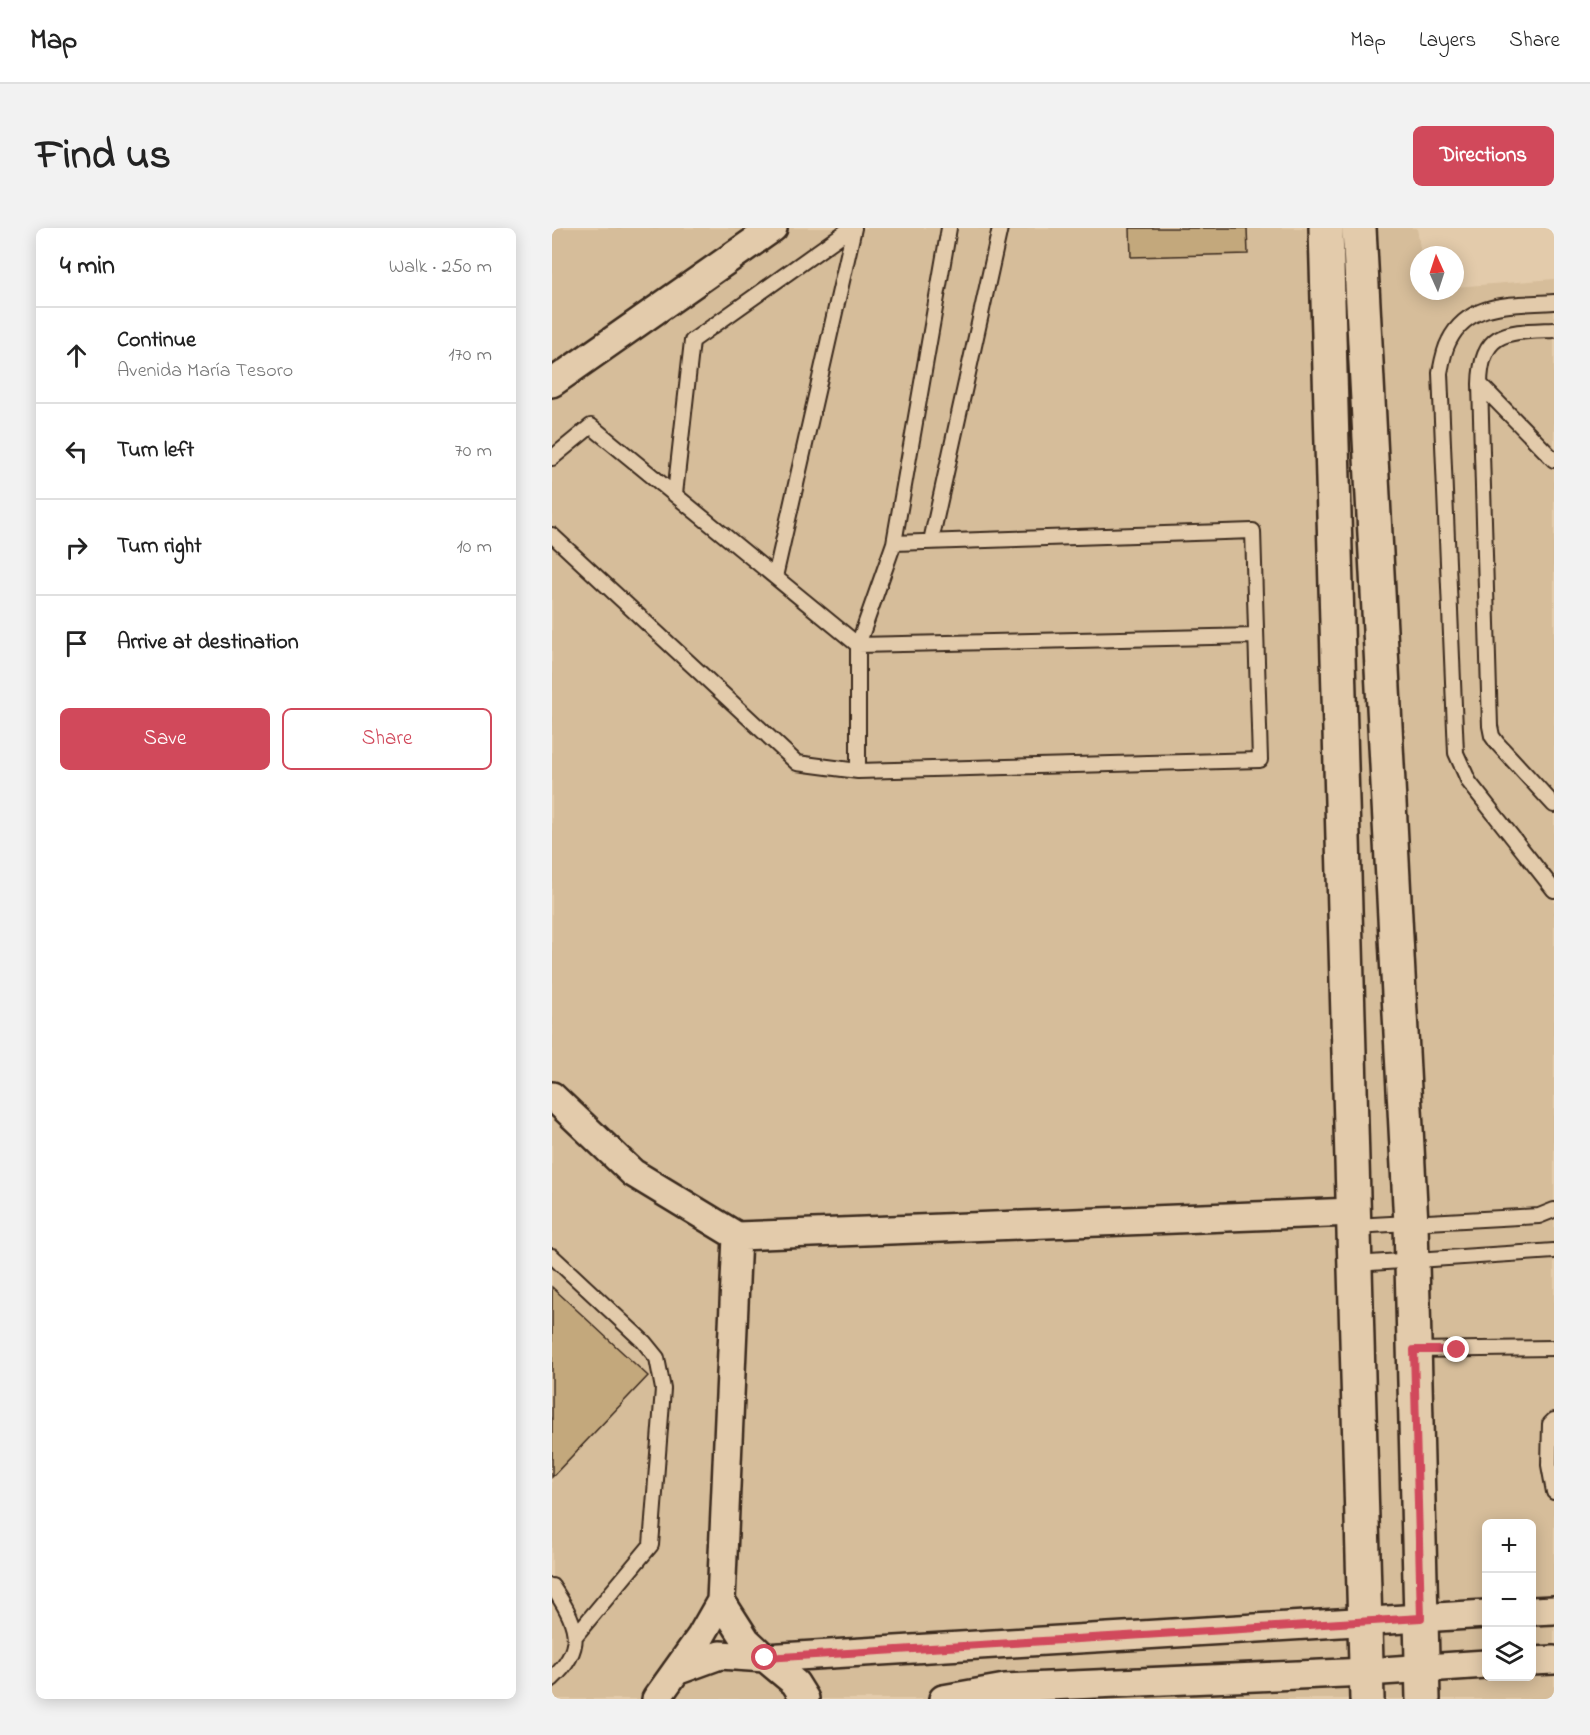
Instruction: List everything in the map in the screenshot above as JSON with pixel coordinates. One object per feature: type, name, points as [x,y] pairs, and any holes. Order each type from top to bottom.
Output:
[{"type":"street","points":[[552,383],[773,228]]},
{"type":"street","points":[[1326,228],[1367,1685]]},
{"type":"street","points":[[1359,228],[1411,1224],[1422,1684]]},
{"type":"street","points":[[552,1096],[633,1173],[737,1236],[1354,1219]]},
{"type":"street","points":[[656,1699],[701,1636],[721,1601],[737,1236]]},
{"type":"street","points":[[721,1601],[746,1640],[795,1683],[805,1699]]},
{"type":"street","points":[[1536,1611],[1554,1610]]},
{"type":"street","points":[[676,1671],[720,1655],[765,1658],[1482,1614]]},
{"type":"street","points":[[1536,1661],[1554,1660]]},
{"type":"street","points":[[943,1699],[1005,1689],[1422,1684],[1482,1665]]},
{"type":"lane","points":[[675,494],[693,340],[852,228]]},
{"type":"lane","points":[[775,577],[852,228]]},
{"type":"lane","points":[[858,771],[858,645],[894,543],[949,228]]},
{"type":"lane","points":[[931,541],[1000,228]]},
{"type":"lane","points":[[1554,302],[1488,307],[1462,321],[1448,341],[1440,373],[1456,753],[1469,782],[1554,890]]},
{"type":"lane","points":[[1554,330],[1514,332],[1498,338],[1487,350],[1481,364],[1480,384],[1492,736],[1554,805]]},
{"type":"lane","points":[[1480,384],[1554,460]]},
{"type":"lane","points":[[552,458],[591,426],[858,645],[1256,636]]},
{"type":"lane","points":[[552,535],[797,763],[858,771],[1260,760],[1253,531],[894,543]]},
{"type":"lane","points":[[1354,1219],[1411,1224],[1539,1216],[1554,1210]]},
{"type":"lane","points":[[1355,1264],[1554,1251]]},
{"type":"lane","points":[[552,1256],[644,1342],[657,1358],[663,1389],[651,1545],[576,1635],[569,1658],[552,1678]]},
{"type":"lane","points":[[1414,1350],[1554,1348]]},
{"type":"lane","points":[[1554,1420],[1550,1424],[1549,1465],[1554,1492]]},
{"type":"lane","points":[[552,1586],[570,1614],[576,1635]]},
{"type":"shaded area","points":[[552,228],[1417,228],[1420,246],[1410,246],[1410,300],[1464,300],[1464,286],[1554,279],[1554,1699],[552,1699]]},
{"type":"building","points":[[1130,228],[1247,228],[1248,254],[1131,257]]},
{"type":"building","points":[[552,1287],[648,1376],[552,1477]]},
{"type":"route","points":[[765,1658],[1421,1618],[1414,1350],[1457,1350]]}]
